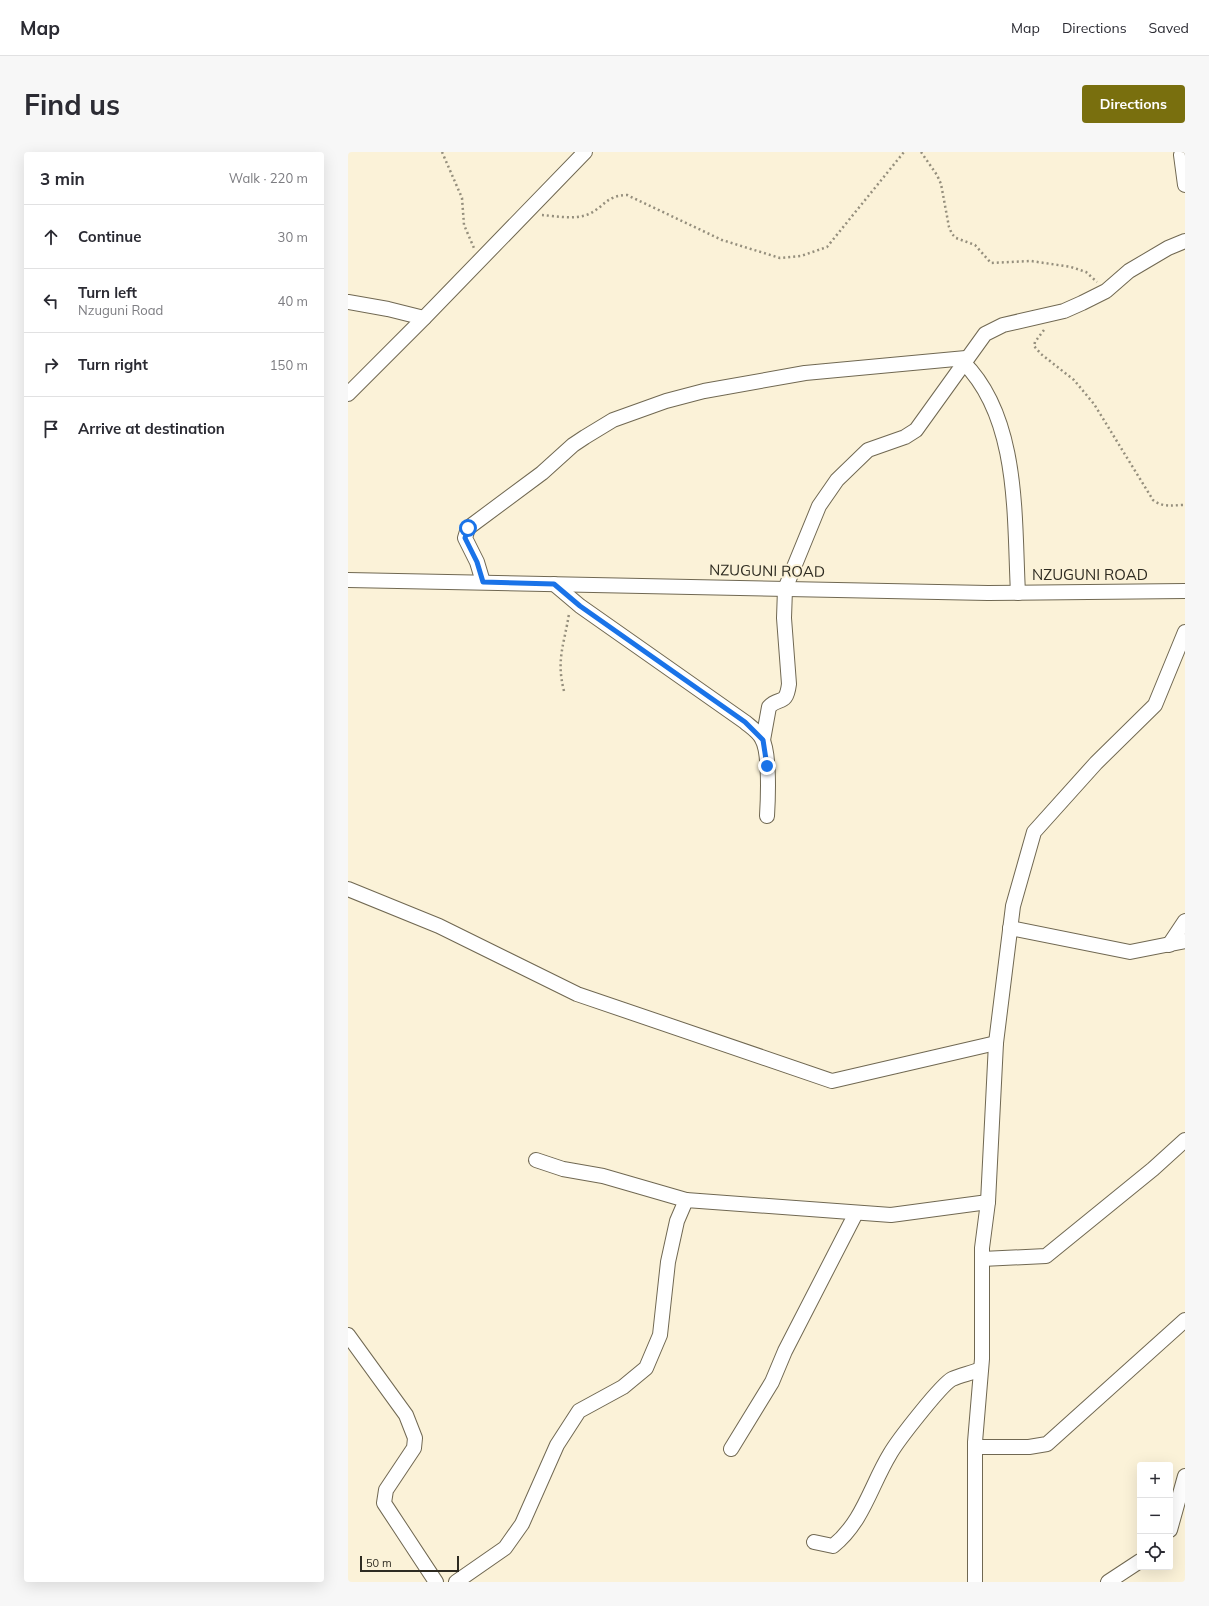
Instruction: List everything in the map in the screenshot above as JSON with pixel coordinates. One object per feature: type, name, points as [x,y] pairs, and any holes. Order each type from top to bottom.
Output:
[{"type":"street","points":[[348,394],[479,262],[585,152]]},
{"type":"street","points":[[1182,156],[1185,185]]},
{"type":"street","points":[[767,816],[767,766],[763,740],[768,708],[773,704],[782,701],[788,692],[789,684],[784,618],[785,589],[819,506],[837,480],[868,450],[905,437],[916,430],[985,334],[1003,325],[1064,311],[1106,291],[1129,271],[1168,248],[1185,241]]},
{"type":"street","points":[[348,302],[388,309],[424,318]]},
{"type":"street","points":[[483,582],[477,562],[465,538],[468,528],[556,462],[573,445],[613,420],[666,401],[704,391],[804,373],[965,360]]},
{"type":"street","points":[[965,360],[991,399],[1002,434],[1009,464],[1013,504],[1018,593]]},
{"type":"street","name":"NZUGUNI ROAD","points":[[348,580],[1018,593],[1185,591]]},
{"type":"street","points":[[554,584],[571,598],[745,722],[763,740]]},
{"type":"street","points":[[975,1582],[975,1447],[981,1369],[982,1259],[988,1202],[996,1043],[1013,906],[1034,832],[1096,763],[1155,705],[1185,632]]},
{"type":"street","points":[[348,888],[439,926],[577,994],[832,1081],[996,1043]]},
{"type":"street","points":[[1169,945],[1185,921]]},
{"type":"street","points":[[1010,928],[1130,952],[1185,941]]},
{"type":"street","points":[[982,1259],[1046,1256],[1153,1169],[1185,1140]]},
{"type":"street","points":[[536,1160],[564,1169],[603,1176],[686,1200],[891,1215],[988,1202]]},
{"type":"street","points":[[456,1582],[505,1548],[522,1524],[556,1445],[579,1412],[623,1387],[646,1368],[660,1335],[668,1262],[677,1221],[686,1200]]},
{"type":"street","points":[[731,1450],[772,1382],[785,1351],[856,1213]]},
{"type":"street","points":[[975,1447],[1029,1447],[1047,1444],[1185,1320]]},
{"type":"street","points":[[348,1335],[406,1415],[415,1438],[414,1448],[386,1490],[384,1503],[436,1582]]},
{"type":"street","points":[[814,1542],[833,1546],[842,1539],[861,1514],[890,1454],[939,1391],[951,1380],[981,1369]]},
{"type":"street","points":[[1173,1519],[1185,1476]]},
{"type":"street","points":[[1108,1582],[1137,1563]]},
{"type":"path","points":[[442,152],[462,198],[464,225],[479,262]]},
{"type":"path","points":[[526,214],[579,217],[589,214],[612,197],[627,195],[736,246],[780,258],[802,256],[827,247],[904,152]]},
{"type":"path","points":[[922,152],[938,175],[949,227],[956,238],[975,245],[991,263],[1032,261],[1071,267],[1086,272],[1106,291]]},
{"type":"path","points":[[1045,328],[1035,342],[1034,346],[1041,354],[1066,372],[1094,404],[1153,500],[1159,505],[1165,506],[1185,505]]},
{"type":"path","points":[[564,691],[560,661],[571,598]]},
{"type":"route","points":[[468,528],[465,538],[477,562],[483,582],[554,584],[580,606],[654,656],[745,722],[763,740],[767,766]]}]
